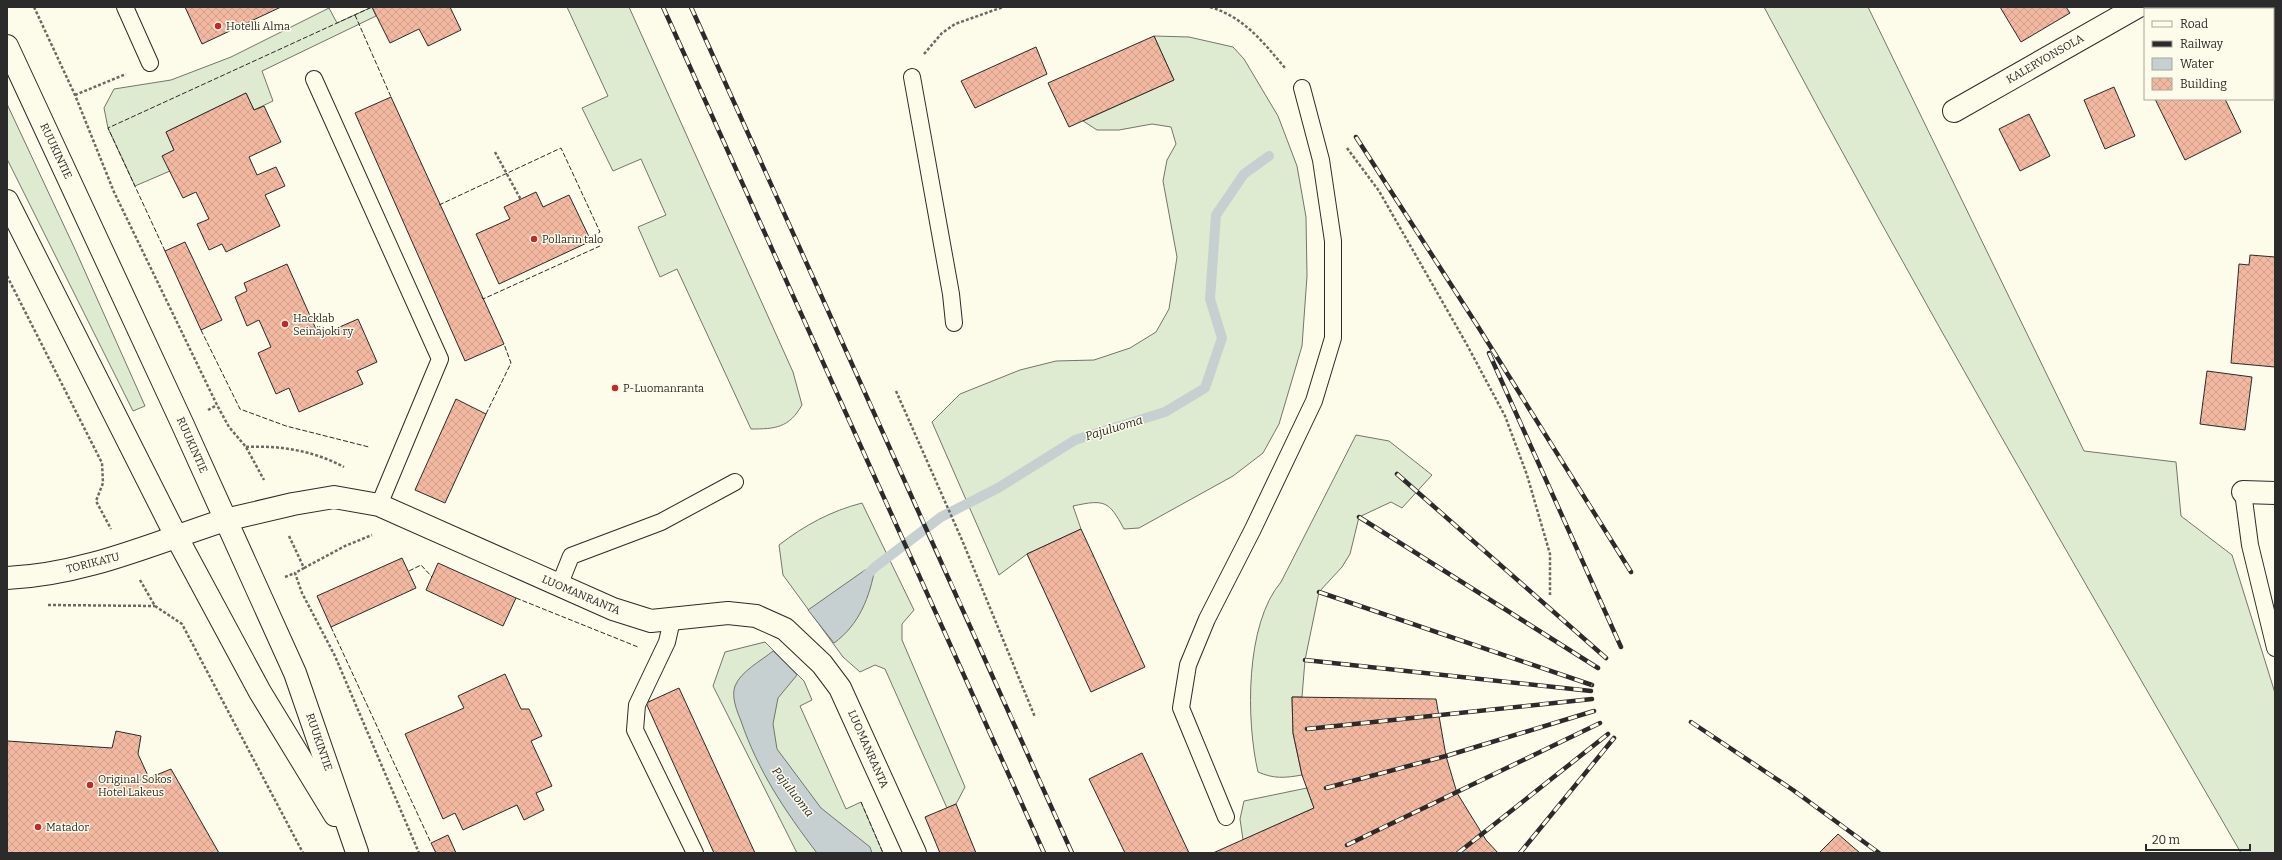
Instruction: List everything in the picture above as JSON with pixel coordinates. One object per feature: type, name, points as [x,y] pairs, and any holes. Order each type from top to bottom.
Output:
[{"type":"main road","name":"KALERVONSOLA","points":[[1954,111],[2137,7]]},
{"type":"main road","name":"RUUKINTIE","points":[[7,46],[182,423],[295,673],[358,852]]},
{"type":"main road","name":"RUUKINTIE","points":[[7,201],[176,536],[260,692],[358,852]]},
{"type":"main road","points":[[2243,492],[2275,493]]},
{"type":"main road","name":"LUOMANRANTA","points":[[225,520],[276,508],[334,497],[380,501],[613,610],[651,620],[672,620],[728,613],[756,616],[785,629],[816,659],[840,688],[915,853]]},
{"type":"main road","name":"TORIKATU","points":[[7,578],[30,577],[68,570],[126,554],[225,520]]},
{"type":"lane","points":[[124,7],[150,63]]},
{"type":"lane","points":[[912,77],[951,294],[954,323]]},
{"type":"lane","points":[[314,79],[440,359],[380,501]]},
{"type":"lane","points":[[1226,817],[1181,708],[1188,665],[1207,619],[1253,529],[1314,401],[1333,338],[1333,241],[1321,160],[1302,88]]},
{"type":"lane","points":[[559,586],[571,556],[660,522],[735,482]]},
{"type":"lane","points":[[2243,492],[2250,545],[2275,648]]},
{"type":"lane","points":[[672,620],[667,642],[637,704],[635,730],[695,853]]},
{"type":"path","points":[[34,7],[75,95],[114,192],[217,405],[229,428],[246,447],[262,475],[304,568],[295,573],[302,593],[335,656],[418,853]]},
{"type":"path","points":[[912,77],[921,58],[942,33],[955,24],[1003,7]]},
{"type":"path","points":[[1210,7],[1238,20],[1254,32],[1302,88]]},
{"type":"path","points":[[75,95],[150,63]]},
{"type":"path","points":[[1343,142],[1379,191],[1466,343],[1505,416],[1527,476],[1550,554],[1550,595]]},
{"type":"path","points":[[495,152],[521,200]]},
{"type":"path","points":[[7,276],[102,463],[103,483],[96,501],[155,606],[182,624],[303,853]]},
{"type":"path","points":[[896,391],[962,540],[1035,717]]},
{"type":"path","points":[[246,447],[268,446],[290,448],[338,464],[360,476],[380,501]]},
{"type":"path","points":[[46,605],[155,606]]},
{"type":"green space","points":[[372,7],[376,16],[262,71],[273,101],[254,110],[246,93],[166,132],[174,150],[163,156],[170,171],[135,186],[108,128],[104,108],[114,89],[171,80],[231,57],[329,8],[337,23]]},
{"type":"green space","points":[[567,7],[629,7],[793,372],[802,405],[792,418],[781,426],[751,429],[677,269],[660,277],[638,227],[666,215],[641,159],[613,171],[582,108],[608,96]]},
{"type":"green space","points":[[1764,7],[1868,7],[2084,451],[2176,462],[2181,516],[2232,555],[2275,693],[2275,853],[2241,853],[1939,327],[1821,114]]},
{"type":"green space","points":[[1154,36],[1189,37],[1233,47],[1244,59],[1278,116],[1297,166],[1306,217],[1307,276],[1302,346],[1279,424],[1263,453],[1233,476],[1139,528],[1124,529],[1114,513],[1105,504],[1092,503],[1073,506],[1081,529],[1027,554],[999,575],[932,422],[960,394],[1020,370],[1056,361],[1094,360],[1130,348],[1156,332],[1169,309],[1177,257],[1163,181],[1167,160],[1176,144],[1171,127],[1152,124],[1119,130],[1097,130],[1083,121],[1174,80]]},
{"type":"green space","points":[[7,104],[74,247],[145,406],[133,411],[7,159]]},
{"type":"green space","points":[[1356,435],[1389,441],[1432,475],[1402,508],[1391,502],[1359,517],[1350,554],[1342,567],[1319,592],[1305,660],[1302,697],[1292,697],[1293,733],[1302,775],[1285,777],[1269,776],[1258,772],[1251,727],[1252,674],[1255,647],[1261,622],[1269,600],[1281,582]]},
{"type":"green space","points":[[862,503],[914,610],[902,624],[902,640],[965,787],[956,804],[947,808],[885,669],[875,665],[860,672],[843,657],[783,575],[779,545],[799,531],[819,520],[840,510]]},
{"type":"green space","points":[[765,642],[804,681],[812,700],[800,706],[846,809],[861,802],[883,853],[797,853],[713,686],[725,652]]},
{"type":"green space","points":[[1307,788],[1314,808],[1243,840],[1240,819],[1244,801]]},
{"type":"water","points":[[875,567],[870,589],[862,610],[850,628],[834,643],[808,610],[865,570]]},
{"type":"water","points":[[773,651],[797,675],[778,698],[773,724],[777,749],[821,808],[870,847],[872,853],[817,853],[783,806],[764,774],[736,708],[734,690],[742,676]]},
{"type":"building","name":"Hotelli Alma","points":[[185,7],[281,7],[202,44]]},
{"type":"building","points":[[372,7],[450,7],[461,30],[428,46],[419,29],[390,43]]},
{"type":"building","points":[[2000,7],[2066,7],[2070,13],[2021,42]]},
{"type":"building","points":[[1154,36],[1174,80],[1069,127],[1048,83]]},
{"type":"building","points":[[1036,47],[1047,74],[975,108],[961,81]]},
{"type":"building","points":[[2274,62],[2275,64],[2274,80]]},
{"type":"building","points":[[2114,87],[2135,136],[2105,149],[2084,100]]},
{"type":"building","points":[[246,93],[254,110],[264,106],[281,142],[249,157],[257,175],[276,167],[285,186],[265,195],[280,226],[226,252],[222,244],[209,250],[197,224],[209,219],[196,192],[183,198],[162,156],[174,150],[166,132]]},
{"type":"building","points":[[391,97],[504,344],[465,361],[355,113]]},
{"type":"building","points":[[2155,100],[2225,100],[2241,132],[2185,160]]},
{"type":"building","points":[[2029,114],[2050,156],[2020,171],[1999,129]]},
{"type":"building","name":"Pollarin talo","points":[[536,192],[543,207],[569,195],[591,241],[499,284],[476,234],[510,219],[504,207]]},
{"type":"building","points":[[185,242],[222,320],[201,330],[165,251]]},
{"type":"building","points":[[2250,255],[2275,257],[2275,367],[2231,363],[2239,264],[2249,265]]},
{"type":"building","points":[[287,264],[319,336],[358,319],[377,362],[357,371],[363,384],[299,412],[289,388],[276,394],[258,353],[271,347],[259,320],[247,326],[235,297],[247,291],[244,283]]},
{"type":"building","points":[[2207,371],[2252,377],[2245,430],[2200,424]]},
{"type":"building","points":[[456,399],[486,414],[445,503],[415,490]]},
{"type":"building","points":[[1081,529],[1145,667],[1091,692],[1027,554]]},
{"type":"building","points":[[402,558],[416,588],[331,627],[317,596]]},
{"type":"building","points":[[438,563],[516,598],[503,626],[426,590]]},
{"type":"building","points":[[505,674],[521,709],[529,709],[542,736],[531,741],[552,786],[536,793],[544,810],[524,820],[517,805],[463,830],[455,813],[443,819],[405,734],[464,708],[458,696]]},
{"type":"building","points":[[679,688],[755,853],[714,853],[646,703]]},
{"type":"building","points":[[1292,697],[1436,699],[1446,756],[1457,793],[1486,840],[1498,853],[1213,853],[1314,808],[1302,775],[1293,733]]},
{"type":"building","points":[[116,731],[141,736],[138,754],[149,778],[171,769],[219,853],[7,853],[7,741],[112,748]]},
{"type":"building","points":[[1142,753],[1189,853],[1125,853],[1089,779]]},
{"type":"building","points":[[956,804],[976,853],[940,853],[925,817]]},
{"type":"building","points":[[1838,834],[1860,853],[1819,853]]},
{"type":"building","points":[[448,835],[456,853],[436,853],[431,843]]},
{"type":"waterway","name":"Pajuluoma","points":[[866,576],[875,567],[941,517],[998,488],[1075,440],[1165,412],[1205,388],[1222,338],[1210,299],[1216,215],[1244,174],[1269,156]]},
{"type":"railway","points":[[663,7],[1044,853]]},
{"type":"railway","points":[[691,7],[1072,853]]},
{"type":"railway","points":[[1356,137],[1477,325],[1631,572]]},
{"type":"railway","points":[[1489,353],[1621,647]]},
{"type":"railway","points":[[1397,474],[1606,658]]},
{"type":"railway","points":[[1359,517],[1598,668]]},
{"type":"railway","points":[[1319,592],[1592,685]]},
{"type":"railway","points":[[1305,660],[1591,691]]},
{"type":"railway","points":[[1307,729],[1592,699]]},
{"type":"railway","points":[[1326,788],[1446,756],[1594,711]]},
{"type":"railway","points":[[1691,722],[1793,790],[1879,853]]},
{"type":"railway","points":[[1347,845],[1600,723]]},
{"type":"railway","points":[[1458,853],[1608,734]]},
{"type":"railway","points":[[1520,853],[1614,738]]},
{"type":"fence","points":[[165,251],[108,128],[372,7]]},
{"type":"fence","points":[[355,15],[391,97]]},
{"type":"fence","points":[[439,205],[561,148],[600,232],[589,238]]},
{"type":"fence","points":[[482,297],[483,299],[600,246]]},
{"type":"fence","points":[[201,330],[240,409],[286,426],[369,447]]},
{"type":"fence","points":[[486,414],[511,363],[504,344]]},
{"type":"fence","points":[[409,571],[421,565],[432,577]]},
{"type":"fence","points":[[516,598],[638,647]]},
{"type":"fence","points":[[331,627],[431,843]]},
{"type":"fence","points":[[861,802],[883,853]]},
{"type":"place","name":"Hotelli Alma","points":[[218,26]]},
{"type":"place","name":"Pollarin talo","points":[[534,239]]},
{"type":"place","name":"Hacklab Seinäjoki ry","points":[[285,324]]},
{"type":"place","name":"P-Luomanranta","points":[[615,388]]},
{"type":"place","name":"Original Sokos Hotel Lakeus","points":[[90,785]]},
{"type":"place","name":"Matador","points":[[38,827]]}]
